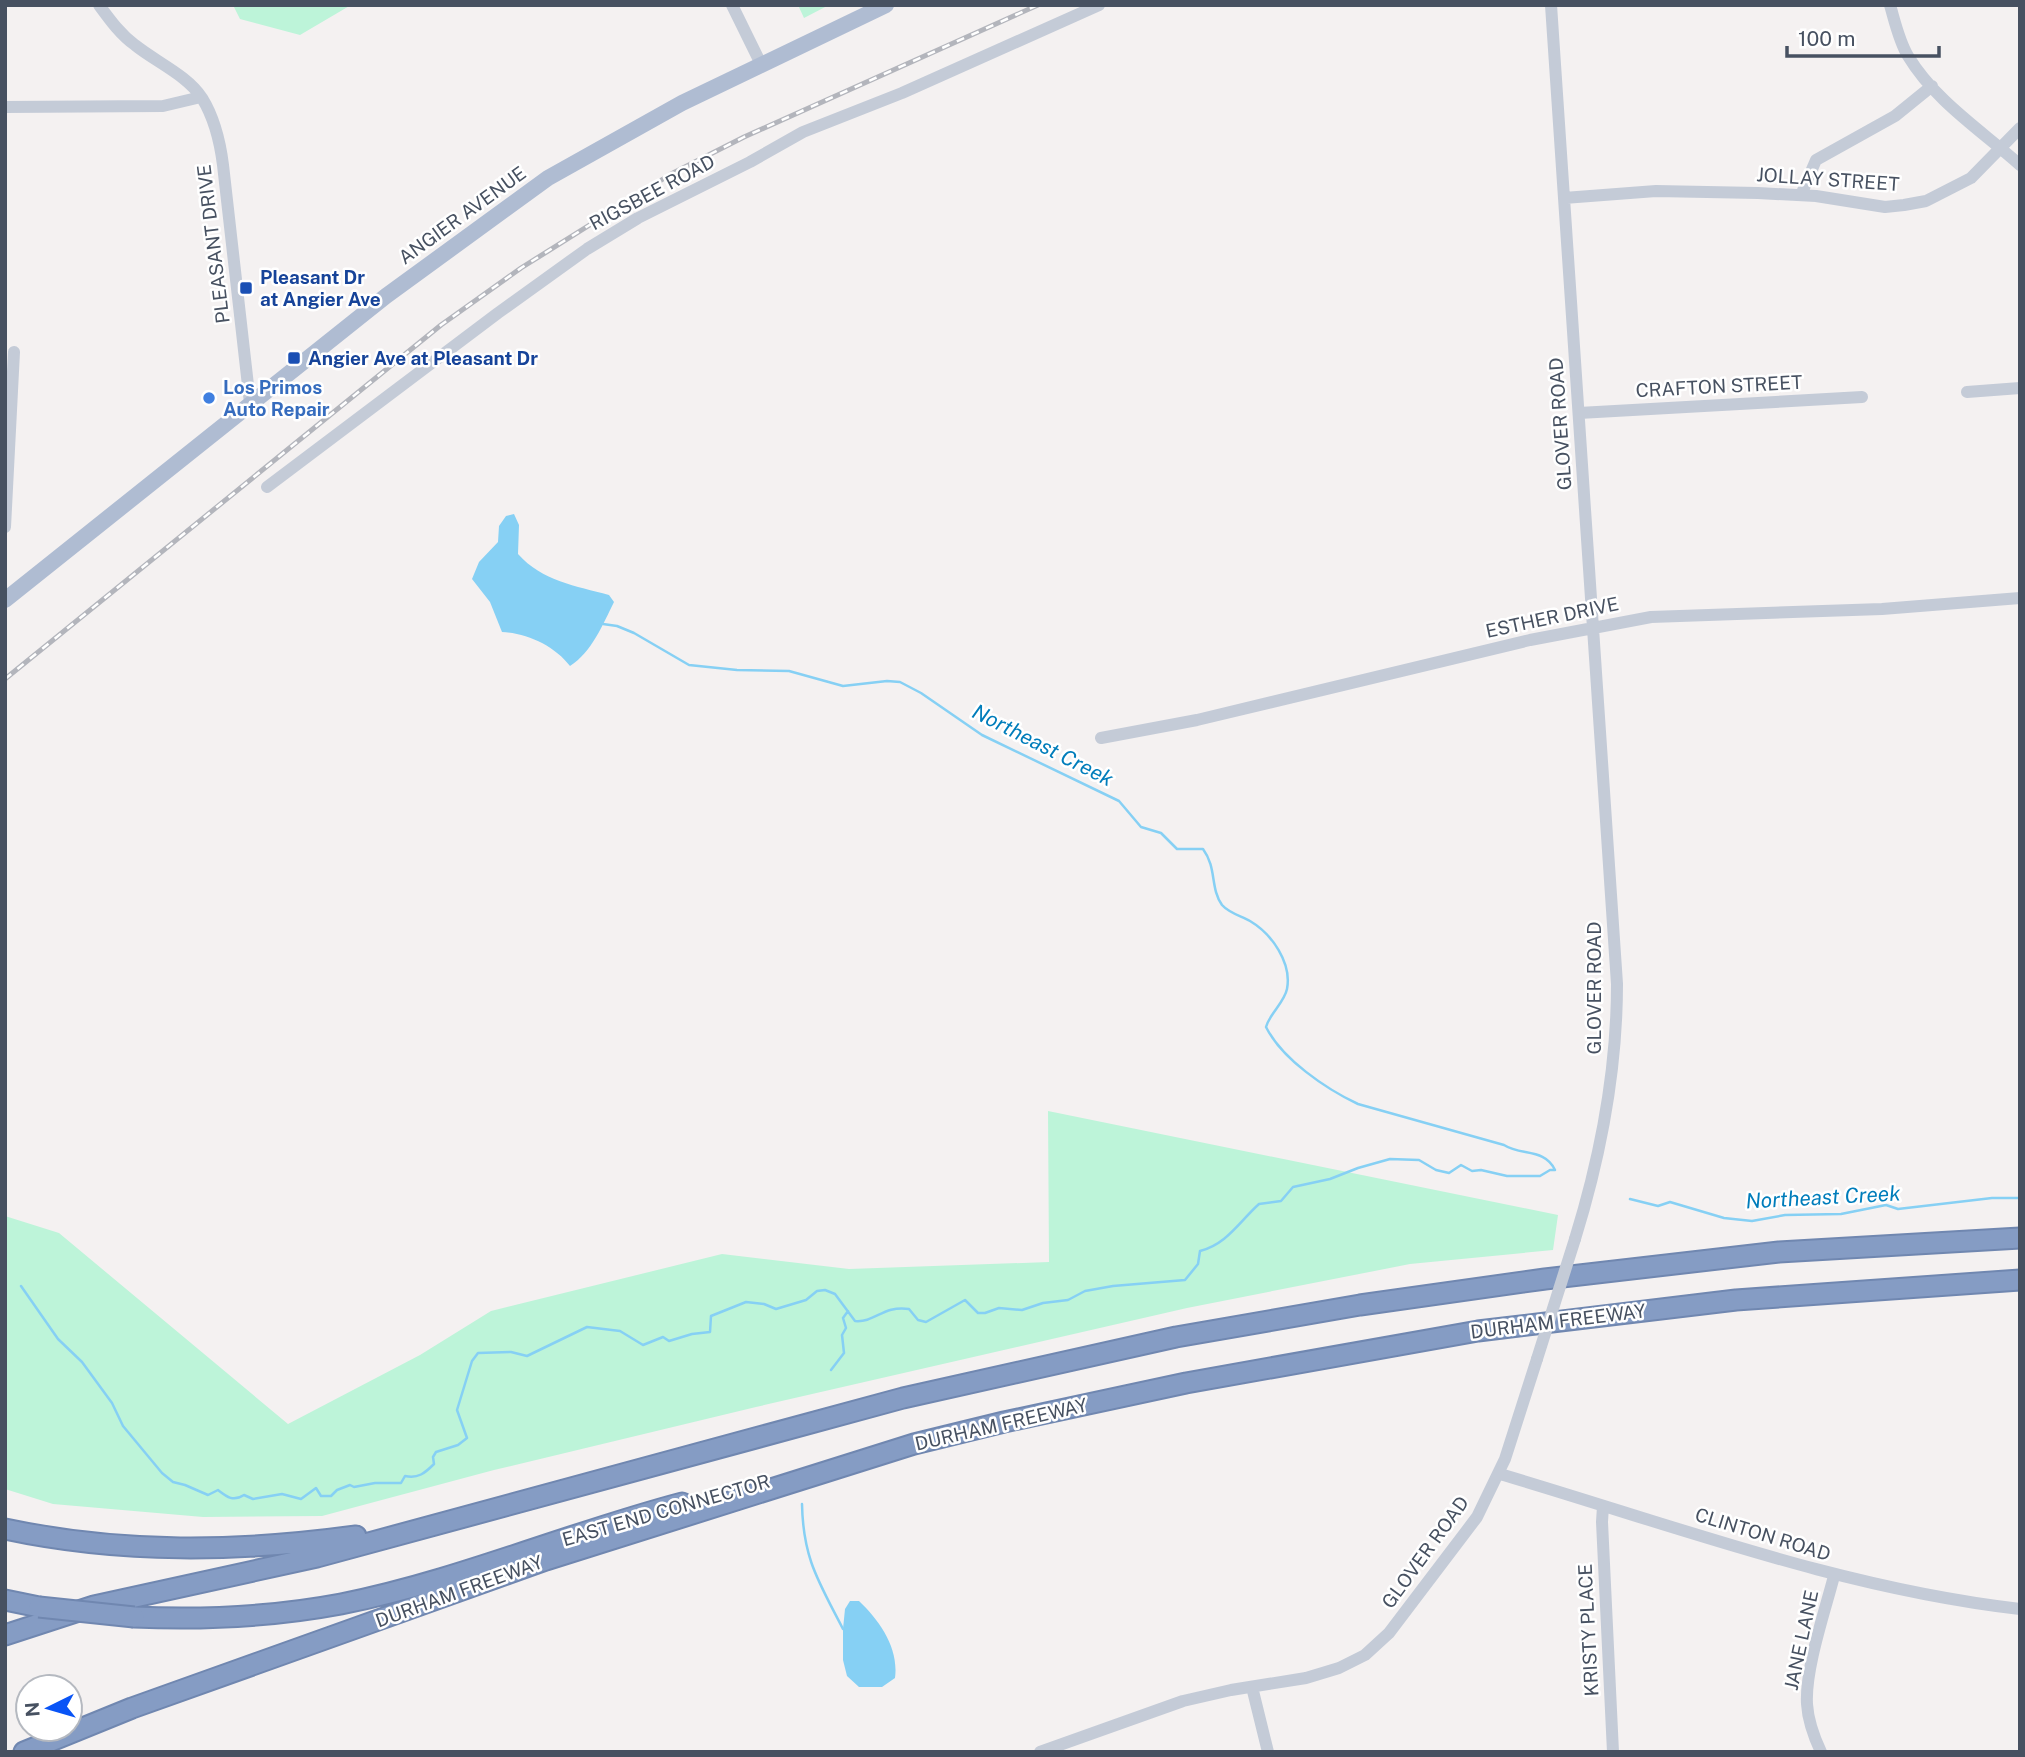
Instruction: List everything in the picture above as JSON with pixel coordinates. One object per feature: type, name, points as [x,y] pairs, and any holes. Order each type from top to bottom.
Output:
[{"type":"highway","points":[[5,1635],[127,1598],[276,1567],[903,1398],[1085,1356],[1268,1320],[1453,1291],[1728,1258],[1825,1249],[2020,1238]]},
{"type":"highway","name":"DURHAM FREEWAY","points":[[24,1752],[132,1708],[545,1560],[914,1444],[1172,1385],[1478,1331],[1736,1300],[2020,1280]]},
{"type":"highway","name":"EAST END CONNECTOR","points":[[5,1600],[39,1607],[134,1618],[237,1617],[341,1604],[440,1578],[674,1505],[914,1444]]},
{"type":"highway","points":[[5,1529],[113,1545],[217,1549],[323,1541],[454,1521]]},
{"type":"main road","name":"ANGIER AVENUE","points":[[7,595],[386,296],[548,178],[670,110],[886,5]]},
{"type":"street","name":"PLEASANT DRIVE","points":[[99,5],[133,44],[186,81],[201,97],[212,117],[220,146],[236,261],[250,403]]},
{"type":"street","points":[[732,5],[761,64]]},
{"type":"street","name":"RIGSBEE ROAD","points":[[267,487],[498,313],[587,249],[638,218],[750,162],[803,132],[902,93],[1099,5]]},
{"type":"street","name":"GLOVER ROAD","points":[[1040,1752],[1173,1705],[1305,1678],[1339,1668],[1354,1662],[1389,1633],[1457,1546],[1477,1517],[1500,1474],[1592,1182],[1605,1125],[1617,1012],[1610,856],[1551,5]]},
{"type":"street","points":[[1892,6],[1909,57],[1932,86],[1981,133],[2020,165]]},
{"type":"street","points":[[1801,195],[1815,160],[1895,116],[1932,86]]},
{"type":"street","points":[[5,107],[163,106],[201,97]]},
{"type":"street","name":"JOLLAY STREET","points":[[1564,198],[1656,191],[1801,195],[1885,207],[1926,201],[1971,178],[2020,128]]},
{"type":"street","points":[[5,527],[14,352]]},
{"type":"street","points":[[1968,391],[2020,388]]},
{"type":"street","name":"CRAFTON STREET","points":[[1579,413],[1862,397]]},
{"type":"street","name":"ESTHER DRIVE","points":[[1101,738],[1197,720],[1530,640],[1651,617],[1882,609],[2020,598]]},
{"type":"street","name":"CLINTON ROAD","points":[[1500,1474],[1834,1576],[1937,1598],[2020,1609]]},
{"type":"street","name":"KRISTY PLACE","points":[[1603,1506],[1613,1752]]},
{"type":"street","name":"JANE LANE","points":[[1821,1752],[1812,1728],[1807,1695],[1834,1576]]},
{"type":"street","points":[[1252,1687],[1268,1752]]},
{"type":"green space","points":[[233,5],[351,5],[300,35],[240,19]]},
{"type":"green space","points":[[798,5],[829,5],[804,18]]},
{"type":"green space","points":[[1048,1111],[1558,1215],[1553,1250],[1410,1264],[1187,1308],[494,1470],[322,1516],[203,1517],[53,1504],[5,1489],[5,1216],[59,1233],[288,1424],[420,1355],[491,1311],[722,1254],[849,1269],[1049,1262]]},
{"type":"water","points":[[514,514],[519,525],[518,554],[527,563],[560,581],[609,595],[614,602],[591,645],[570,666],[557,652],[540,642],[502,632],[490,602],[472,579],[479,562],[498,542],[499,526],[506,516]]},
{"type":"water","points":[[850,1601],[859,1601],[867,1609],[881,1626],[891,1646],[895,1678],[882,1687],[859,1687],[847,1676],[843,1660],[843,1629],[845,1609]]},
{"type":"waterway","points":[[21,1286],[58,1339],[82,1362],[112,1403],[123,1426],[162,1473],[173,1482],[208,1495],[218,1490],[233,1498],[244,1495],[253,1499],[282,1494],[301,1499],[316,1488],[321,1496],[331,1496],[337,1490],[350,1485],[354,1487],[375,1483],[401,1483],[405,1476],[418,1476],[428,1470],[434,1464],[433,1457],[436,1452],[458,1445],[467,1438],[457,1410],[472,1361],[478,1353],[511,1352],[527,1356],[587,1327],[620,1331],[643,1345],[663,1337],[669,1341],[710,1332],[711,1316],[746,1302],[764,1304],[776,1309],[806,1300],[817,1291],[825,1290],[835,1294],[855,1321],[900,1308],[909,1309],[918,1320],[926,1322],[965,1300],[978,1313],[999,1308],[1022,1310],[1043,1303],[1068,1300],[1085,1291],[1185,1280],[1198,1264],[1200,1251],[1225,1238],[1259,1204],[1281,1201],[1293,1187],[1330,1179],[1390,1159],[1419,1160],[1436,1170],[1449,1173],[1461,1165],[1472,1171],[1481,1170],[1507,1176],[1540,1176],[1555,1170],[1551,1163],[1539,1155],[1358,1104],[1306,1072],[1273,1039],[1266,1027],[1287,989],[1286,969],[1279,950],[1266,933],[1222,905],[1216,892],[1210,863],[1203,849],[1177,849],[1161,833],[1141,827],[1119,801],[982,735],[921,693],[900,682],[843,686],[789,671],[737,670],[689,665],[634,633],[603,624]]},
{"type":"waterway","name":"Northeast Creek","points":[[1630,1199],[1658,1206],[1670,1202],[1724,1218],[1752,1221],[1785,1215],[1841,1214],[1886,1205],[1898,1209],[1992,1198],[2020,1198]]},
{"type":"waterway","points":[[831,1370],[844,1353],[842,1335],[846,1328],[843,1318],[848,1311]]},
{"type":"waterway","points":[[802,1504],[809,1555],[843,1629]]},
{"type":"railway","points":[[5,679],[441,325],[521,268],[671,174],[744,137],[1038,5]]},
{"type":"place","name":"Pleasant Dr at Angier Ave","points":[[246,288]]},
{"type":"place","name":"Angier Ave at Pleasant Dr","points":[[294,358]]},
{"type":"place","name":"Los Primos Auto Repair","points":[[209,398]]}]
